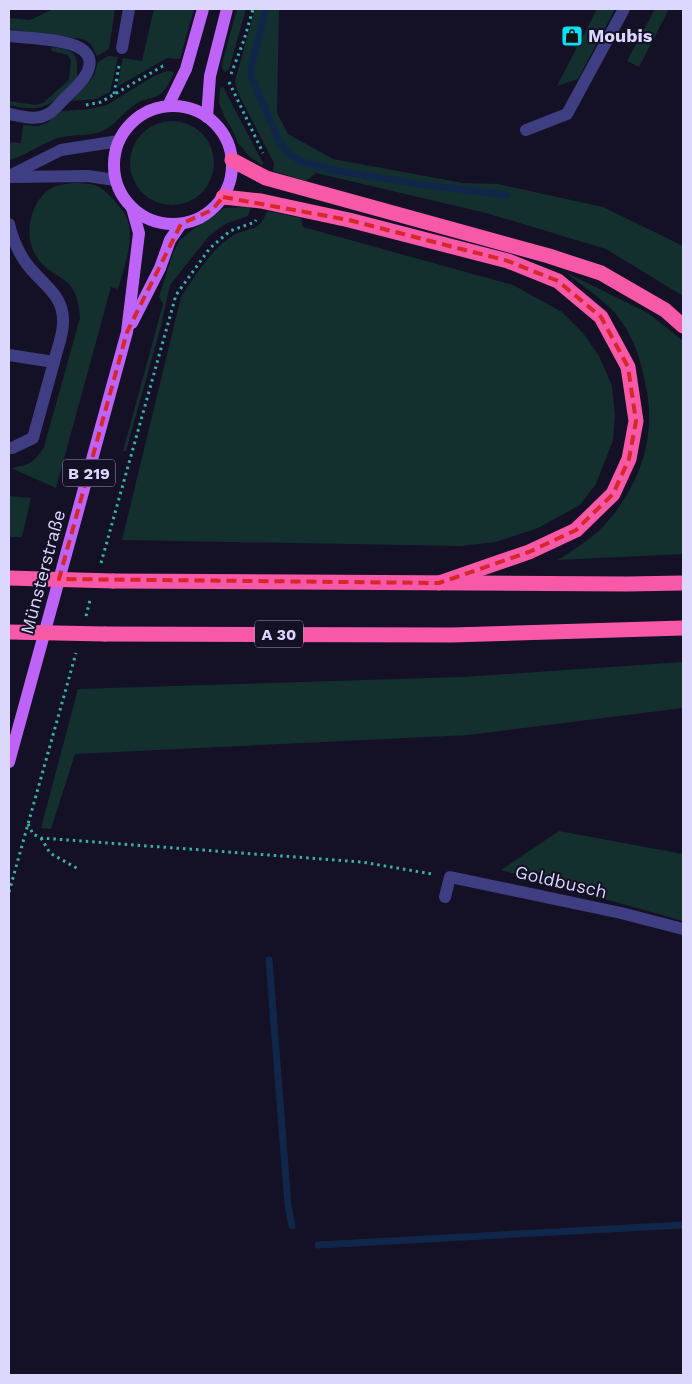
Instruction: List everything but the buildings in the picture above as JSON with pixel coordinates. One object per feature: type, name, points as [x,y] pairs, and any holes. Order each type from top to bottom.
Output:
[{"type":"highway","points":[[232,160],[266,178],[549,256],[601,273],[665,310],[683,326]]},
{"type":"highway","points":[[223,197],[261,201],[349,220],[508,260],[558,281],[601,318],[628,367],[636,421],[629,460],[613,494],[576,530],[530,552],[439,583]]},
{"type":"highway","points":[[9,578],[113,581],[683,583]]},
{"type":"highway","name":"A 30","points":[[9,632],[452,635],[683,628]]},
{"type":"main road","points":[[168,106],[186,69],[203,9]]},
{"type":"main road","points":[[207,117],[210,76],[226,9]]},
{"type":"main road","points":[[168,106],[188,108],[207,117],[219,128],[228,143],[232,160],[230,179],[223,197],[212,210],[197,219],[181,224],[155,221],[132,208],[122,195],[116,180],[114,160],[119,141],[127,128],[138,117],[152,110],[168,106]]},
{"type":"main road","name":"Münsterstraße","points":[[9,762],[127,332],[139,233],[132,208]]},
{"type":"main road","name":"Münsterstraße","points":[[127,332],[160,268],[170,240],[181,224]]},
{"type":"street","points":[[122,48],[129,9]]},
{"type":"street","points":[[526,130],[567,114],[624,9]]},
{"type":"street","points":[[9,36],[71,44],[87,54],[90,63],[84,80],[48,115],[40,118],[9,114]]},
{"type":"street","points":[[9,176],[61,150],[119,141]]},
{"type":"street","points":[[9,176],[88,176],[116,180]]},
{"type":"street","points":[[9,224],[12,238],[24,261],[61,304],[64,322],[33,438],[9,448]]},
{"type":"street","points":[[9,355],[54,362]]},
{"type":"street","points":[[445,897],[450,877]]},
{"type":"street","name":"Goldbusch","points":[[450,877],[612,911],[683,929]]},
{"type":"path","points":[[228,82],[244,40],[253,9]]},
{"type":"path","points":[[114,94],[122,48]]},
{"type":"path","points":[[61,102],[70,106],[101,102],[164,66],[186,69]]},
{"type":"path","points":[[210,76],[228,82],[267,162],[266,178]]},
{"type":"path","points":[[176,295],[210,248],[230,231],[255,222],[261,201]]},
{"type":"path","points":[[28,824],[33,834],[41,838],[362,862],[450,877]]},
{"type":"path","points":[[41,838],[50,853],[80,870]]},
{"type":"highlighted area","points":[[223,197],[349,220],[508,261],[558,281],[601,317],[628,367],[636,421],[629,459],[613,494],[576,530],[529,552],[439,583],[59,579],[127,332],[181,224],[212,210]]},
{"type":"green space","points":[[53,9],[115,9],[109,49],[97,56],[91,44],[83,39],[9,29],[9,18],[30,20]]},
{"type":"green space","points":[[154,9],[194,9],[180,59],[167,58],[117,87],[123,58],[142,61]]},
{"type":"green space","points":[[237,9],[246,9],[229,69],[225,72],[222,68],[223,60]]},
{"type":"green space","points":[[255,9],[279,9],[277,113],[288,134],[333,159],[463,183],[498,184],[603,207],[683,246],[683,296],[606,249],[486,213],[316,173],[306,181],[273,171],[274,163],[238,93],[235,81]]},
{"type":"green space","points":[[597,9],[615,9],[578,79],[557,86]]},
{"type":"green space","points":[[655,9],[669,9],[639,67],[627,61]]},
{"type":"green space","points":[[52,47],[74,54],[77,63],[77,78],[59,97],[42,107],[29,108],[9,105],[9,101],[35,105],[43,103],[69,80],[71,60],[68,55],[51,51]]},
{"type":"green space","points":[[108,56],[118,57],[110,92],[96,99],[72,101],[94,76],[98,62]]},
{"type":"green space","points":[[167,71],[174,72],[162,93],[135,104],[103,131],[55,139],[9,160],[9,142],[21,143],[23,125],[38,126],[47,123],[62,111],[90,109],[107,105],[154,76]]},
{"type":"green space","points":[[223,87],[263,166],[250,157],[238,143],[225,118],[219,103],[220,88]]},
{"type":"green space","points":[[172,121],[188,124],[202,133],[211,147],[214,163],[211,179],[202,193],[188,202],[172,205],[156,202],[142,193],[133,179],[130,163],[133,147],[142,133],[156,124]]},
{"type":"green space","points":[[72,183],[94,185],[108,194],[124,213],[130,232],[130,242],[118,289],[111,287],[56,488],[11,468],[30,462],[37,457],[44,447],[80,318],[78,302],[74,291],[62,278],[40,262],[34,252],[30,236],[31,218],[43,194],[55,187]]},
{"type":"green space","points":[[251,207],[248,216],[225,224],[209,236],[170,285],[161,326],[126,451],[123,451],[163,304],[159,297],[173,253],[180,240],[224,208]]},
{"type":"green space","points":[[267,211],[301,218],[303,227],[513,285],[562,312],[583,333],[599,356],[612,386],[615,415],[613,440],[596,484],[580,505],[538,528],[496,542],[460,546],[122,540],[181,297],[202,266],[221,244],[234,235],[260,224]]},
{"type":"green space","points":[[565,272],[648,313],[683,341],[683,554],[558,560],[598,531],[609,520],[625,498],[638,473],[646,447],[649,415],[649,404],[640,360],[626,328],[610,308]]},
{"type":"green space","points":[[9,496],[31,498],[22,537],[9,537]]},
{"type":"green space","points":[[683,662],[683,708],[469,735],[75,754],[51,829],[41,828],[78,689],[462,677]]},
{"type":"green space","points":[[559,831],[683,854],[683,921],[501,870]]},
{"type":"waterway","points":[[266,9],[252,63],[251,76],[280,143],[288,153],[300,161],[333,170],[418,184],[507,195]]},
{"type":"waterway","points":[[269,960],[288,1206],[292,1226]]},
{"type":"waterway","points":[[318,1245],[683,1225]]},
{"type":"place","name":"Moubis","points":[[572,36]]}]
